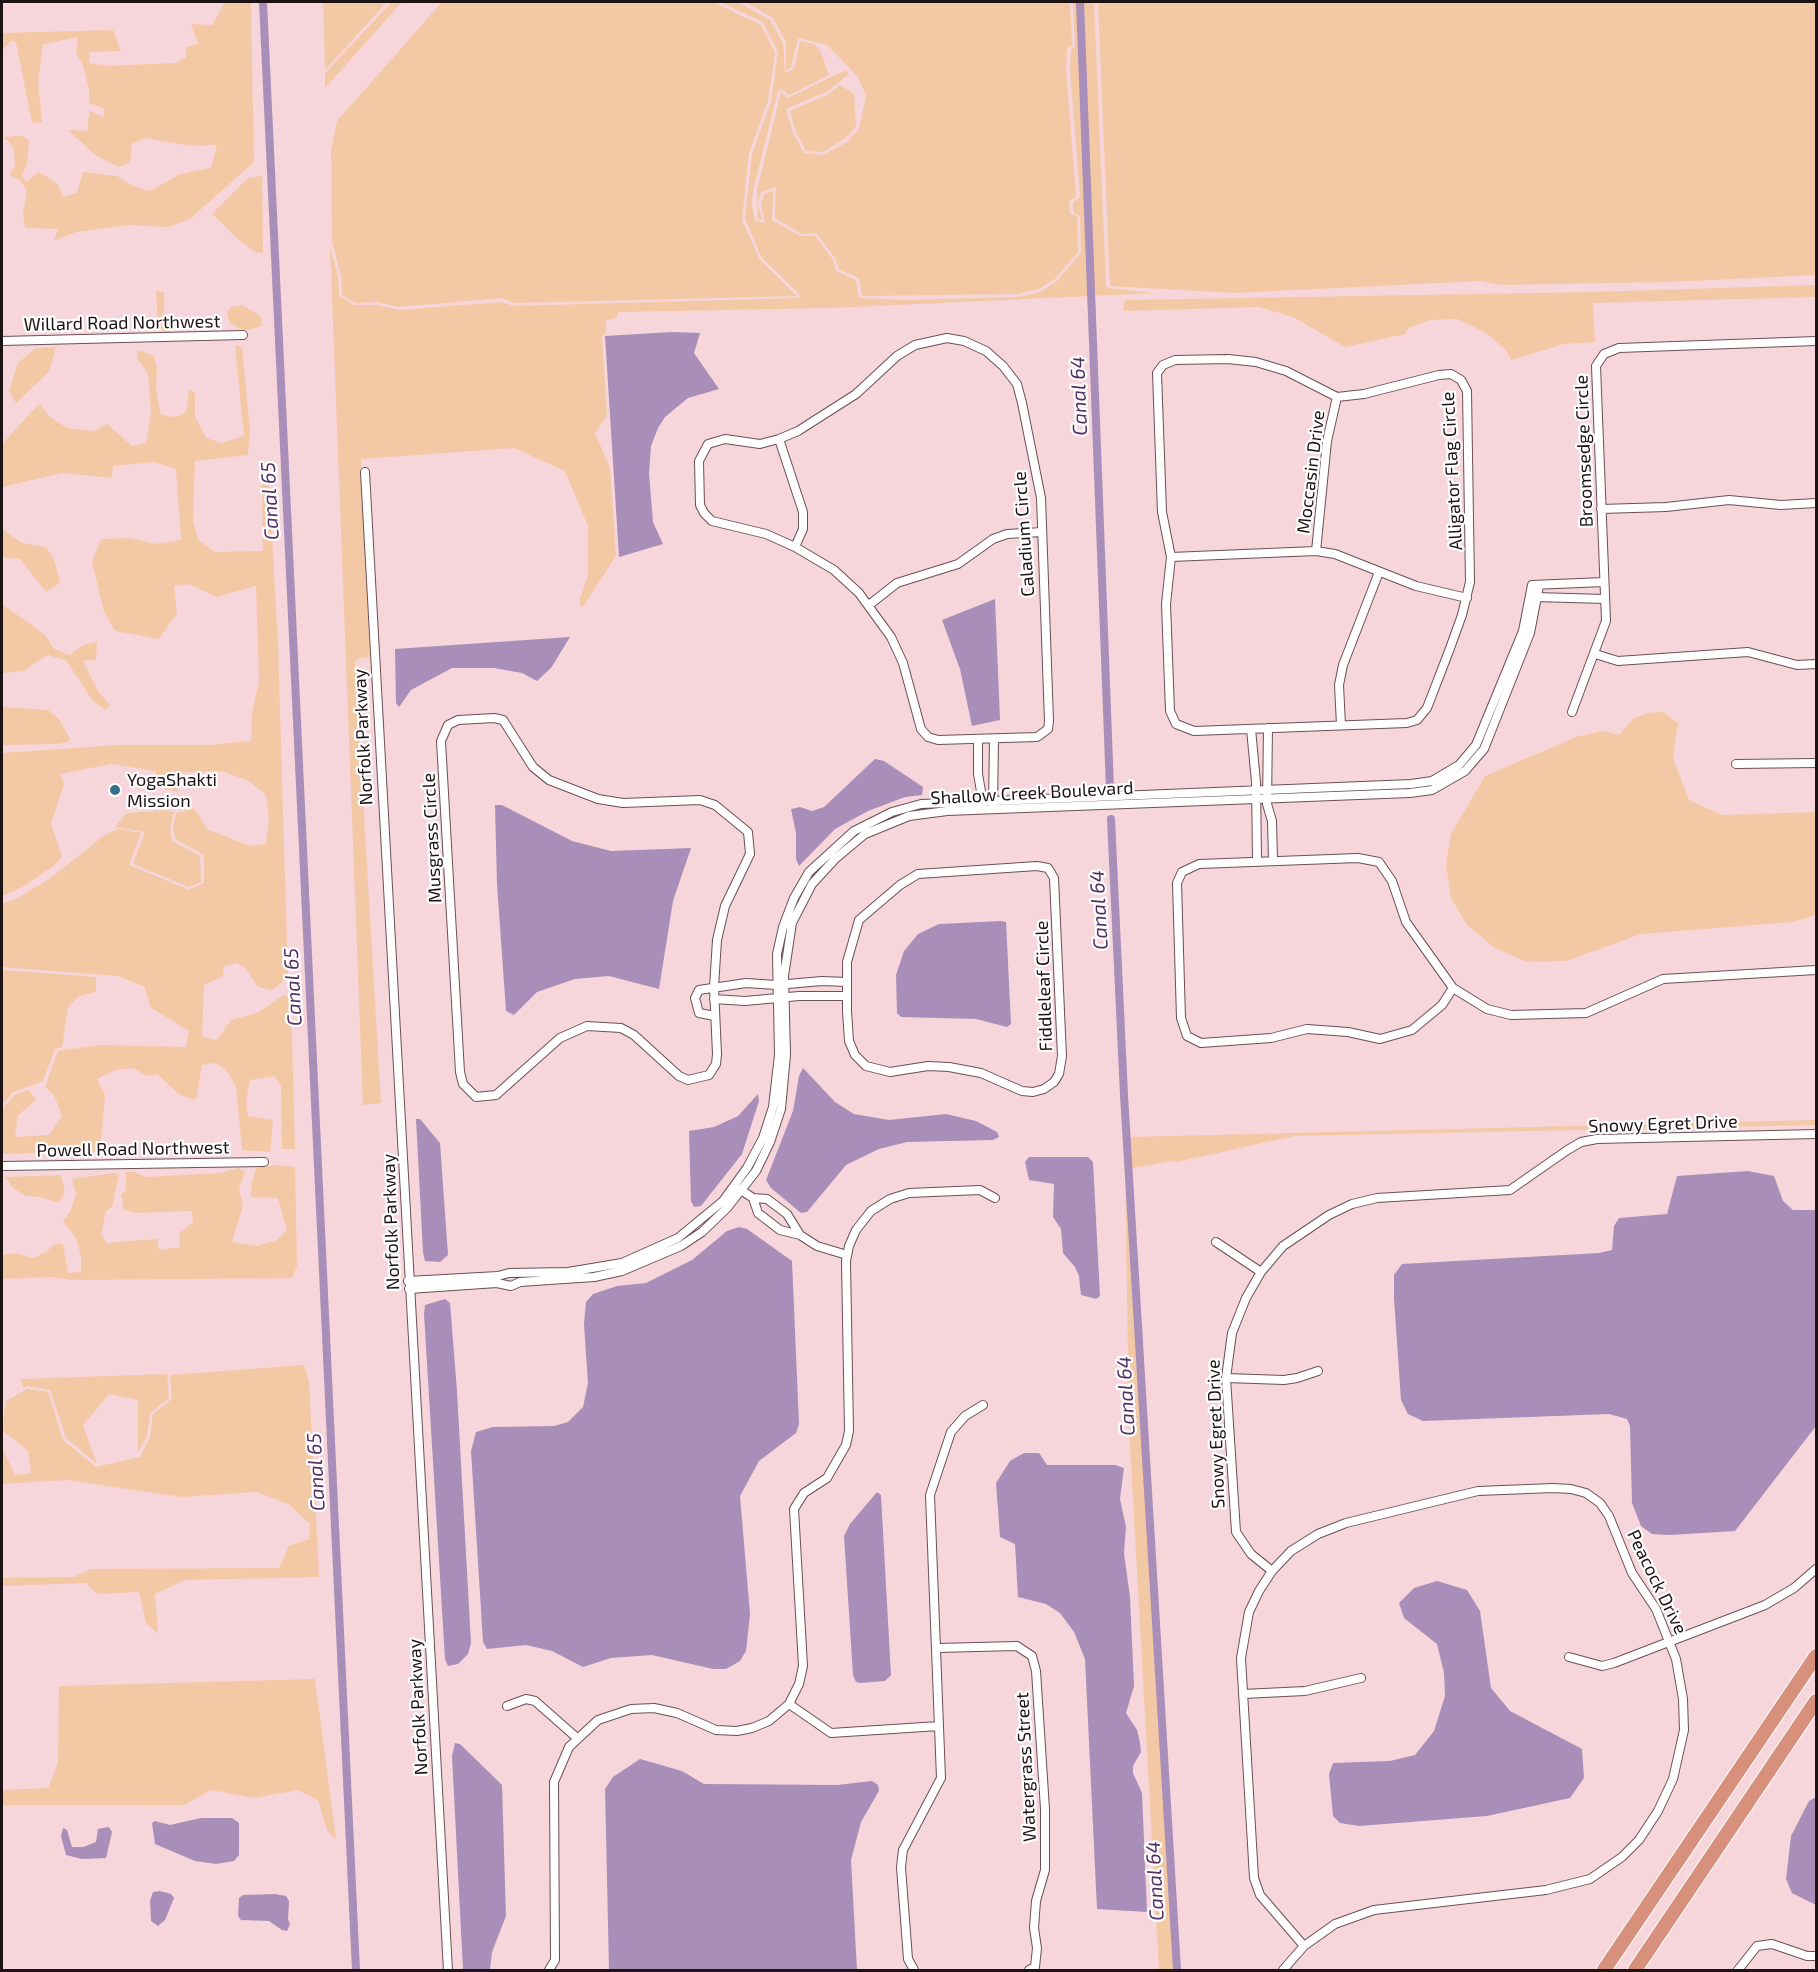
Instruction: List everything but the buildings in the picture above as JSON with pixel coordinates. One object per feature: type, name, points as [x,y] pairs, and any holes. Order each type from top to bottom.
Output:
[{"type":"highway","points":[[1604,1971],[1816,1656]]},
{"type":"highway","points":[[1635,1971],[1816,1701]]},
{"type":"street","name":"Willard Road Northwest","points":[[2,340],[243,335]]},
{"type":"street","name":"Caladium Circle","points":[[933,339],[964,341],[986,351],[1003,366],[1017,384],[1038,482],[1042,532],[1048,729],[1037,737],[938,740],[928,737],[921,729],[903,663],[891,637],[869,605],[834,570],[795,547],[766,534],[712,521],[700,505],[699,461],[708,444],[725,439],[760,444],[779,440],[798,431],[856,394],[897,356],[915,345],[933,339]]},
{"type":"street","name":"Broomsedge Circle","points":[[1572,712],[1604,629],[1605,599],[1596,366],[1604,354],[1618,348],[1816,341]]},
{"type":"street","name":"Alligator Flag Circle","points":[[1228,359],[1256,362],[1286,370],[1336,397],[1364,394],[1451,374],[1461,380],[1467,391],[1472,566],[1467,598],[1422,715],[1417,720],[1407,723],[1251,729],[1184,729],[1176,724],[1170,711],[1166,604],[1171,557],[1162,512],[1157,373],[1163,365],[1175,360],[1228,359]]},
{"type":"street","name":"Moccasin Drive","points":[[1316,551],[1327,441],[1336,397]]},
{"type":"street","points":[[779,440],[803,512],[803,529],[795,547]]},
{"type":"street","name":"Norfolk Parkway","points":[[364,472],[405,1164],[408,1285],[448,1971]]},
{"type":"street","points":[[1601,509],[1666,507],[1729,500],[1781,505],[1816,503]]},
{"type":"street","points":[[869,605],[897,583],[958,564],[993,540],[1007,534],[1042,532]]},
{"type":"street","points":[[1171,557],[1316,551],[1335,554],[1416,586],[1467,598]]},
{"type":"street","points":[[1341,725],[1339,685],[1343,665],[1379,572]]},
{"type":"street","points":[[1572,600],[1571,584],[1604,582]]},
{"type":"street","name":"Shallow Creek Boulevard","points":[[408,1285],[497,1283],[511,1286],[520,1282],[594,1277],[622,1271],[681,1246],[702,1232],[728,1208],[763,1138],[773,1107],[781,997],[777,954],[794,898],[809,872],[828,852],[854,831],[892,812],[921,804],[993,805],[1267,794],[1419,783],[1438,778],[1459,765],[1476,746],[1523,632],[1535,597],[1536,585],[1571,584]]},
{"type":"street","points":[[1535,597],[1572,600],[1605,599]]},
{"type":"street","points":[[1595,654],[1618,661],[1748,652],[1790,663],[1816,664]]},
{"type":"street","name":"Musgrass Circle","points":[[494,718],[503,720],[526,759],[549,780],[598,799],[623,802],[700,800],[715,805],[748,832],[750,854],[725,906],[720,929],[714,999],[716,1064],[709,1075],[699,1080],[688,1080],[679,1076],[634,1035],[621,1028],[587,1026],[560,1038],[496,1095],[476,1097],[468,1092],[460,1072],[442,753],[443,733],[448,725],[458,720],[494,718]]},
{"type":"street","points":[[1268,728],[1267,794],[1272,821],[1273,860]]},
{"type":"street","points":[[1251,729],[1257,794],[1257,860]]},
{"type":"street","points":[[993,805],[994,739]]},
{"type":"street","points":[[978,740],[978,774],[983,805]]},
{"type":"street","points":[[1736,764],[1816,763]]},
{"type":"street","points":[[1453,988],[1442,1005],[1412,1030],[1380,1039],[1348,1032],[1307,1029],[1271,1038],[1201,1043],[1187,1036],[1181,1018],[1177,883],[1182,872],[1191,866],[1257,860],[1358,858],[1379,862],[1392,881],[1406,922],[1453,988],[1487,1009],[1511,1015],[1586,1013],[1663,979],[1816,970]]},
{"type":"street","name":"Fiddleleaf Circle","points":[[1037,866],[1048,868],[1054,878],[1062,1056],[1059,1074],[1044,1089],[1033,1092],[1022,1091],[981,1072],[949,1067],[927,1066],[890,1072],[866,1066],[855,1055],[849,1041],[847,996],[847,962],[859,920],[890,892],[918,874],[1037,866]]},
{"type":"street","points":[[715,1016],[699,1013],[695,998],[699,990],[746,983],[780,985],[815,981],[847,982]]},
{"type":"street","points":[[714,999],[745,1001],[781,997],[847,996]]},
{"type":"street","name":"Snowy Egret Drive","points":[[1272,1571],[1251,1554],[1236,1532],[1226,1378],[1232,1334],[1246,1298],[1261,1272],[1283,1246],[1309,1226],[1352,1204],[1399,1195],[1510,1190],[1581,1142],[1597,1139],[1816,1134]]},
{"type":"street","name":"Powell Road Northwest","points":[[2,1166],[264,1162]]},
{"type":"street","points":[[738,1187],[753,1198],[767,1199],[787,1214],[800,1235]]},
{"type":"street","name":"Shallow Creek Boulevard","points":[[408,1285],[509,1273],[568,1272],[622,1263],[678,1238],[738,1187]]},
{"type":"street","points":[[549,1970],[555,1960],[554,1782],[563,1757],[577,1738],[598,1720],[631,1709],[654,1708],[677,1713],[716,1730],[736,1731],[769,1721],[789,1704],[799,1684],[803,1666],[794,1509],[804,1493],[827,1478],[846,1445],[849,1431],[845,1284],[847,1254],[856,1230],[871,1211],[890,1199],[909,1193],[980,1190],[995,1198]]},
{"type":"street","points":[[753,1198],[758,1213],[780,1230],[800,1235],[817,1246],[847,1254]]},
{"type":"street","points":[[768,1222],[779,1208]]},
{"type":"street","points":[[1216,1242],[1261,1272]]},
{"type":"street","points":[[1226,1378],[1284,1380],[1318,1371]]},
{"type":"street","points":[[914,1971],[908,1959],[901,1867],[903,1850],[941,1778],[930,1495],[951,1432],[965,1416],[983,1405]]},
{"type":"street","name":"Peacock Drive","points":[[1571,1489],[1586,1493],[1600,1503],[1609,1516],[1632,1573],[1656,1609],[1671,1642],[1683,1699],[1684,1730],[1680,1756],[1673,1779],[1658,1811],[1639,1840],[1605,1870],[1572,1885],[1374,1910],[1335,1924],[1304,1946],[1260,1895],[1254,1878],[1242,1639],[1249,1612],[1272,1571],[1291,1551],[1318,1534],[1346,1523],[1478,1491],[1571,1489]]},
{"type":"street","points":[[1569,1657],[1602,1666],[1671,1642],[1766,1605],[1794,1588],[1816,1569]]},
{"type":"street","name":"Watergrass Street","points":[[937,1648],[1017,1646],[1032,1656],[1036,1671],[1044,1797],[1045,1860],[1036,1901],[1035,1967],[1029,1971]]},
{"type":"street","points":[[1244,1694],[1305,1691],[1361,1678]]},
{"type":"street","points":[[507,1706],[526,1699],[535,1701],[577,1738]]},
{"type":"street","points":[[789,1704],[831,1733],[939,1726]]},
{"type":"street","points":[[1738,1971],[1757,1946],[1772,1944],[1807,1956],[1816,1956]]},
{"type":"street","points":[[1283,1971],[1304,1946]]},
{"type":"shaded area","points":[[225,2],[251,2],[254,162],[190,219],[169,227],[128,225],[76,232],[54,241],[58,229],[25,228],[23,214],[27,191],[21,181],[9,175],[15,166],[14,148],[4,137],[24,136],[29,141],[27,164],[22,176],[26,182],[39,172],[58,184],[63,197],[77,193],[83,172],[117,176],[133,186],[150,191],[180,174],[211,168],[217,145],[192,146],[145,138],[132,144],[130,163],[118,167],[95,155],[68,130],[87,131],[90,111],[103,117],[105,109],[89,103],[89,90],[83,65],[76,53],[78,37],[43,44],[38,82],[42,122],[32,123],[16,42],[11,41],[2,50],[2,33],[113,30],[121,51],[90,52],[89,63],[107,66],[176,63],[186,57],[186,47],[198,44],[191,24],[212,25]]},
{"type":"shaded area","points":[[323,2],[387,2],[325,70]]},
{"type":"shaded area","points":[[392,2],[402,2],[325,88],[325,73]]},
{"type":"shaded area","points":[[442,2],[713,2],[761,25],[775,53],[768,101],[749,153],[742,220],[760,260],[797,296],[514,303],[502,298],[399,307],[377,302],[356,303],[342,295],[341,276],[332,241],[331,150],[337,121]]},
{"type":"shaded area","points":[[720,2],[738,2],[770,20],[783,43],[785,73],[794,69],[800,41],[814,44],[821,52],[829,75],[789,95],[783,90],[778,91],[753,190],[752,205],[755,220],[765,222],[761,204],[764,194],[773,191],[772,220],[800,236],[815,236],[833,260],[836,271],[856,280],[859,298],[908,300],[1017,297],[1040,292],[1057,281],[1081,253],[1080,216],[1073,212],[1073,203],[1080,197],[1070,69],[1071,50],[1075,46],[1073,2],[1094,2],[1106,286],[1156,293],[831,308],[618,312],[617,318],[606,320],[606,333],[602,336],[607,416],[595,433],[610,468],[616,556],[582,608],[579,602],[588,576],[588,526],[565,471],[514,448],[361,459],[370,657],[357,659],[355,662],[381,1103],[363,1105],[330,246],[338,276],[339,296],[355,305],[376,305],[400,310],[501,302],[514,306],[799,298],[799,294],[762,258],[745,219],[752,154],[771,102],[778,52],[763,22]]},
{"type":"shaded area","points":[[745,2],[1070,2],[1072,46],[1067,48],[1066,69],[1076,197],[1069,201],[1070,214],[1077,216],[1078,252],[1055,279],[1039,289],[1017,294],[862,296],[859,278],[838,269],[836,259],[816,233],[802,234],[775,218],[776,187],[761,192],[758,204],[762,220],[758,219],[757,190],[781,92],[788,98],[846,70],[849,74],[828,91],[786,109],[793,133],[804,153],[823,155],[847,142],[859,129],[866,96],[858,77],[827,45],[798,38],[791,67],[786,70],[786,42],[773,18]]},
{"type":"shaded area","points":[[1098,2],[1816,2],[1816,275],[1669,282],[1502,285],[1481,281],[1234,293],[1110,286]]},
{"type":"shaded area","points":[[840,85],[854,94],[856,127],[844,139],[823,152],[806,151],[796,132],[790,111],[829,94]]},
{"type":"shaded area","points":[[262,176],[263,253],[256,252],[239,240],[212,214],[248,178]]},
{"type":"shaded area","points":[[1816,285],[1816,297],[1593,303],[1595,342],[1564,344],[1511,360],[1506,350],[1486,333],[1458,319],[1431,320],[1410,327],[1405,334],[1345,347],[1293,317],[1259,307],[1123,311],[1125,300],[1592,292]]},
{"type":"shaded area","points":[[156,291],[164,292],[164,315],[175,323],[174,330],[164,332],[158,325]]},
{"type":"shaded area","points":[[243,305],[261,317],[262,326],[249,330],[240,329],[229,322],[227,313],[230,307]]},
{"type":"shaded area","points":[[672,332],[700,333],[694,353],[719,389],[688,398],[665,417],[658,428],[651,446],[649,473],[653,522],[663,544],[619,557],[605,336]]},
{"type":"shaded area","points":[[235,345],[242,347],[250,431],[248,455],[195,461],[193,520],[198,540],[215,552],[263,551],[262,478],[269,483],[278,643],[288,978],[272,990],[258,987],[246,969],[237,963],[224,966],[223,976],[204,985],[202,1037],[217,1040],[231,1020],[259,1012],[284,995],[291,997],[295,1149],[282,1149],[281,1086],[274,1076],[250,1080],[246,1101],[248,1116],[273,1120],[270,1152],[242,1150],[236,1086],[225,1069],[215,1063],[202,1065],[196,1100],[180,1095],[157,1074],[147,1076],[133,1068],[115,1070],[97,1079],[105,1095],[100,1151],[2,1154],[2,1110],[14,1095],[29,1090],[36,1100],[18,1115],[15,1137],[49,1135],[62,1116],[54,1095],[45,1087],[58,1051],[101,1045],[186,1047],[189,1031],[150,1007],[145,987],[118,976],[2,967],[2,904],[18,898],[52,877],[105,835],[118,829],[141,833],[129,865],[189,890],[204,883],[204,855],[175,839],[173,828],[176,813],[194,808],[207,829],[250,846],[266,844],[269,818],[266,795],[249,781],[222,771],[176,773],[178,792],[162,788],[155,771],[111,764],[60,774],[64,784],[51,824],[62,856],[55,865],[21,888],[2,896],[2,753],[118,745],[210,745],[251,741],[252,713],[259,681],[256,586],[216,597],[189,584],[174,586],[177,613],[159,639],[115,631],[104,612],[92,562],[101,539],[130,538],[156,544],[181,540],[176,469],[154,462],[113,466],[112,478],[62,473],[2,487],[2,444],[39,404],[49,416],[67,428],[94,431],[107,424],[132,446],[146,443],[151,412],[148,374],[137,358],[137,350],[154,356],[157,368],[156,390],[161,415],[176,417],[186,412],[189,390],[195,393],[195,416],[206,438],[222,443],[244,436]]},
{"type":"shaded area","points":[[56,347],[49,372],[16,403],[9,391],[18,363],[36,348]]},
{"type":"shaded area","points":[[2,529],[22,543],[46,547],[54,559],[60,583],[46,592],[20,559],[2,557]]},
{"type":"shaded area","points":[[995,599],[1000,720],[972,726],[960,669],[942,620]]},
{"type":"shaded area","points":[[2,604],[45,635],[54,649],[70,655],[83,645],[97,642],[96,660],[83,661],[98,691],[110,705],[106,710],[93,701],[66,660],[47,655],[24,671],[2,673]]},
{"type":"shaded area","points":[[570,637],[551,668],[537,681],[522,673],[494,668],[452,668],[411,690],[399,707],[396,703],[395,649]]},
{"type":"shaded area","points":[[2,707],[48,710],[59,719],[70,739],[68,742],[58,744],[2,745]]},
{"type":"shaded area","points":[[1663,712],[1678,723],[1673,758],[1689,800],[1722,815],[1816,812],[1816,915],[1793,922],[1641,934],[1566,961],[1527,962],[1495,948],[1467,925],[1451,898],[1446,864],[1451,834],[1485,776],[1579,736],[1603,731],[1619,735],[1633,719],[1647,713]]},
{"type":"shaded area","points":[[875,759],[884,761],[923,787],[922,795],[905,797],[868,811],[835,829],[799,866],[796,859],[796,833],[791,809],[800,807],[812,811],[824,807]]},
{"type":"shaded area","points":[[495,805],[502,805],[572,841],[611,851],[691,848],[673,901],[659,989],[609,976],[575,979],[537,992],[514,1015],[506,1011],[497,884]]},
{"type":"shaded area","points":[[168,810],[174,812],[170,828],[172,841],[200,856],[201,882],[189,887],[133,864],[145,832],[115,827],[127,813]]},
{"type":"shaded area","points":[[1006,922],[1011,1024],[1007,1027],[976,1019],[901,1017],[897,1013],[896,975],[904,951],[918,934],[939,924]]},
{"type":"shaded area","points":[[2,970],[96,977],[96,992],[79,996],[68,1007],[62,1047],[55,1049],[43,1081],[13,1092],[2,1105]]},
{"type":"shaded area","points":[[803,1068],[835,1102],[854,1114],[889,1120],[946,1114],[976,1121],[997,1132],[999,1137],[993,1140],[907,1142],[879,1149],[846,1165],[807,1212],[801,1213],[771,1188],[766,1180],[793,1111],[799,1076]]},
{"type":"shaded area","points":[[758,1094],[759,1101],[742,1154],[701,1206],[694,1207],[691,1201],[689,1131],[714,1127],[738,1116]]},
{"type":"shaded area","points":[[416,1119],[420,1119],[440,1143],[448,1255],[440,1262],[425,1261],[423,1252]]},
{"type":"shaded area","points":[[1816,1120],[1816,1125],[1294,1136],[1177,1162],[1132,1168],[1142,1425],[1178,1970],[1159,1970],[1129,1427],[1125,1160],[1130,1156],[1130,1137]]},
{"type":"shaded area","points":[[1029,1157],[1088,1157],[1093,1162],[1100,1296],[1096,1299],[1081,1295],[1079,1276],[1075,1267],[1063,1253],[1061,1229],[1053,1217],[1054,1184],[1029,1180],[1025,1162]]},
{"type":"shaded area","points":[[277,1165],[295,1167],[297,1266],[292,1278],[71,1280],[53,1277],[2,1279],[2,1255],[17,1253],[33,1258],[46,1252],[55,1244],[63,1244],[68,1273],[81,1272],[81,1256],[76,1238],[63,1221],[71,1210],[76,1194],[72,1179],[114,1173],[119,1175],[112,1207],[106,1211],[101,1235],[107,1243],[157,1239],[159,1250],[180,1247],[179,1234],[193,1222],[192,1211],[139,1213],[124,1210],[121,1195],[126,1190],[126,1172],[134,1172],[146,1177],[220,1173],[239,1168],[245,1172],[239,1189],[243,1206],[232,1242],[257,1246],[277,1240],[287,1230],[278,1198],[251,1197],[251,1187],[256,1168]]},
{"type":"shaded area","points":[[1748,1171],[1774,1176],[1783,1201],[1793,1210],[1816,1210],[1816,1426],[1735,1531],[1669,1535],[1652,1534],[1641,1526],[1632,1503],[1630,1426],[1627,1419],[1609,1414],[1423,1421],[1408,1414],[1401,1400],[1394,1298],[1394,1275],[1402,1264],[1599,1253],[1612,1250],[1614,1226],[1619,1218],[1667,1214],[1677,1176]]},
{"type":"shaded area","points":[[61,1175],[65,1192],[58,1203],[41,1197],[25,1196],[13,1188],[5,1177]]},
{"type":"shaded area","points":[[739,1227],[747,1229],[792,1261],[799,1424],[796,1433],[759,1461],[740,1496],[750,1614],[746,1651],[740,1661],[726,1669],[713,1669],[652,1655],[611,1658],[583,1667],[552,1651],[526,1645],[487,1649],[483,1642],[471,1451],[476,1432],[493,1427],[554,1426],[568,1422],[583,1407],[588,1383],[584,1324],[586,1302],[593,1294],[617,1286],[646,1283],[692,1260],[727,1231]]},
{"type":"shaded area","points":[[445,1299],[450,1303],[457,1391],[471,1643],[468,1654],[458,1664],[448,1666],[445,1659],[424,1314],[425,1305]]},
{"type":"shaded area","points":[[304,1365],[309,1381],[319,1577],[185,1580],[155,1594],[158,1634],[146,1623],[139,1592],[97,1594],[86,1583],[2,1586],[2,1578],[74,1577],[91,1569],[279,1568],[289,1546],[309,1539],[310,1524],[290,1505],[257,1492],[182,1497],[67,1480],[2,1484],[2,1448],[15,1475],[31,1473],[28,1451],[2,1430],[6,1401],[27,1389],[48,1392],[63,1440],[96,1467],[140,1457],[150,1437],[153,1414],[172,1399],[170,1375]]},
{"type":"shaded area","points":[[167,1374],[169,1398],[150,1413],[147,1436],[138,1452],[138,1400],[109,1394],[83,1425],[97,1464],[66,1438],[50,1390],[28,1386],[23,1388],[21,1379]]},
{"type":"shaded area","points":[[1024,1453],[1039,1453],[1047,1465],[1115,1465],[1124,1468],[1120,1499],[1126,1527],[1124,1553],[1130,1597],[1134,1686],[1126,1713],[1137,1730],[1141,1752],[1133,1766],[1133,1773],[1142,1793],[1147,1912],[1097,1909],[1085,1659],[1074,1632],[1060,1613],[1046,1604],[1018,1597],[1015,1544],[1000,1537],[996,1483],[1010,1461]]},
{"type":"shaded area","points":[[877,1492],[881,1495],[891,1675],[885,1681],[860,1683],[856,1682],[853,1675],[844,1536],[850,1524]]},
{"type":"shaded area","points":[[1437,1581],[1467,1590],[1480,1611],[1491,1688],[1510,1711],[1582,1749],[1584,1778],[1570,1798],[1487,1816],[1359,1826],[1340,1823],[1333,1816],[1329,1774],[1333,1763],[1390,1761],[1415,1755],[1434,1731],[1445,1696],[1444,1673],[1437,1644],[1404,1618],[1399,1603],[1414,1588]]},
{"type":"shaded area","points":[[315,1679],[336,1840],[327,1830],[318,1800],[297,1790],[254,1798],[211,1790],[184,1805],[2,1805],[2,1790],[48,1788],[58,1763],[59,1686]]},
{"type":"shaded area","points":[[455,1743],[460,1744],[502,1785],[506,1916],[492,1952],[490,1970],[463,1970],[452,1756]]},
{"type":"shaded area","points":[[640,1759],[682,1771],[704,1784],[837,1785],[872,1781],[878,1785],[879,1791],[861,1822],[851,1860],[857,1970],[609,1970],[605,1789],[613,1777]]},
{"type":"shaded area","points":[[1816,1797],[1816,1905],[1792,1893],[1786,1879],[1791,1836],[1809,1801]]},
{"type":"shaded area","points":[[201,1818],[232,1818],[239,1823],[239,1855],[234,1861],[216,1864],[195,1861],[155,1844],[152,1823],[155,1821],[170,1825]]},
{"type":"shaded area","points":[[109,1827],[112,1832],[106,1858],[82,1859],[66,1855],[61,1836],[63,1828],[67,1830],[72,1847],[83,1847],[96,1842],[98,1829]]},
{"type":"shaded area","points":[[153,1892],[171,1894],[174,1898],[165,1920],[158,1926],[151,1921],[150,1901]]},
{"type":"shaded area","points":[[243,1895],[286,1896],[289,1901],[290,1924],[287,1931],[269,1921],[241,1920],[238,1916],[239,1898]]},
{"type":"waterway","name":"Canal 65","points":[[263,2],[356,1970]]},
{"type":"waterway","name":"Canal 64","points":[[1080,2],[1110,789]]},
{"type":"waterway","name":"Canal 64","points":[[1111,819],[1124,1095],[1177,1970]]},
{"type":"place","name":"YogaShakti Mission","points":[[115,790]]}]
